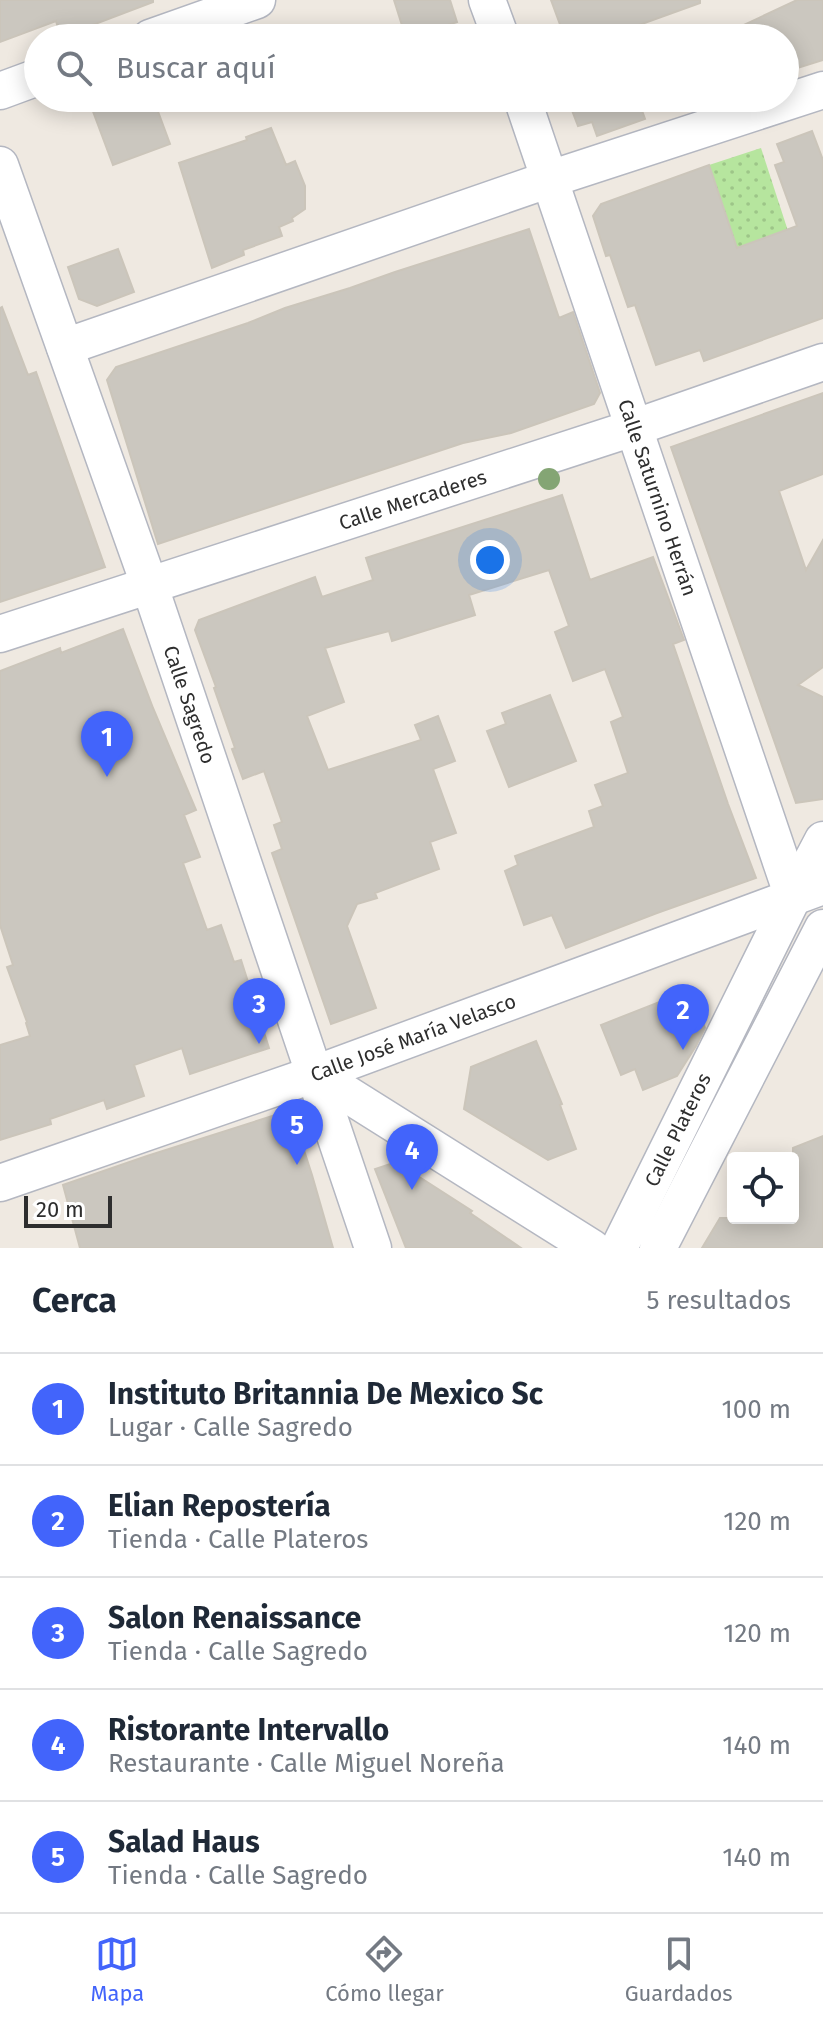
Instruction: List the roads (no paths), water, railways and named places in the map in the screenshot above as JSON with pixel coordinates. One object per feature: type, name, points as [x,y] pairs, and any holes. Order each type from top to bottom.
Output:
[{"type":"street","points":[[189,24],[257,0]]},
{"type":"street","points":[[487,0],[496,24]]},
{"type":"street","points":[[0,91],[24,82]]},
{"type":"street","points":[[799,98],[823,90]]},
{"type":"street","name":"Calle Saturnino Herrán","points":[[527,112],[633,428],[808,892]]},
{"type":"street","points":[[65,347],[550,179],[756,112]]},
{"type":"street","name":"Calle Sagredo","points":[[0,165],[149,584],[373,1248]]},
{"type":"street","name":"Calle Mercaderes","points":[[0,634],[633,428],[823,362]]},
{"type":"street","name":"Calle Plateros","points":[[619,1248],[808,892],[823,840]]},
{"type":"street","name":"Calle José María Velasco","points":[[0,1183],[315,1074],[808,892]]},
{"type":"street","name":"Calle Plateros","points":[[658,1248],[823,928]]},
{"type":"street","points":[[315,1074],[592,1248]]},
{"type":"place","name":"Instituto Britannia De Mexico Sc","points":[[107,777]]},
{"type":"place","name":"Salon Renaissance","points":[[259,1044]]},
{"type":"place","name":"Elian Repostería","points":[[683,1050]]},
{"type":"place","name":"Salad Haus","points":[[297,1165]]},
{"type":"place","name":"Ristorante Intervallo","points":[[412,1190]]}]
